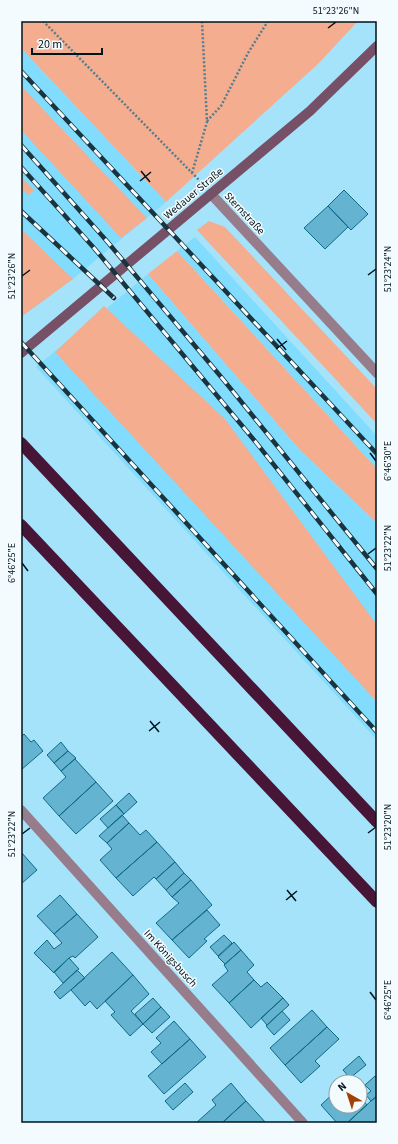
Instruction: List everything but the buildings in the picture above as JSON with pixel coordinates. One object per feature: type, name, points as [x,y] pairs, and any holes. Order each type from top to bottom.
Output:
[{"type":"highway","points":[[21,443],[377,822]]},
{"type":"highway","points":[[21,525],[377,902]]},
{"type":"street","name":"Wedauer Straße","points":[[21,353],[310,111],[377,46]]},
{"type":"street","name":"Sternstraße","points":[[211,194],[377,372]]},
{"type":"street","name":"Im Königsbusch","points":[[21,810],[302,1123]]},
{"type":"path","name":"Sternstraße","points":[[43,21],[211,194]]},
{"type":"path","points":[[192,173],[207,122],[202,21]]},
{"type":"path","points":[[207,122],[221,106],[248,53],[268,21]]},
{"type":"shaded area","points":[[21,21],[358,21],[318,64],[166,202],[21,48]]},
{"type":"shaded area","points":[[21,48],[166,202],[73,279],[21,317]]},
{"type":"shaded area","points":[[21,86],[147,218],[121,238],[21,130]]},
{"type":"shaded area","points":[[21,177],[34,190],[28,195],[21,188]]},
{"type":"shaded area","points":[[209,221],[225,227],[377,389],[377,424],[197,230]]},
{"type":"shaded area","points":[[21,229],[73,279],[21,317]]},
{"type":"shaded area","points":[[195,237],[377,436],[377,469],[177,251]]},
{"type":"shaded area","points":[[177,251],[377,469],[377,523],[300,450],[148,274]]},
{"type":"shaded area","points":[[148,274],[300,450],[377,523],[377,740],[36,367]]},
{"type":"shaded area","points":[[104,306],[225,419],[377,625],[377,702],[55,352]]},
{"type":"railway","points":[[21,71],[377,454]]},
{"type":"railway","points":[[21,145],[105,239],[222,378],[377,569]]},
{"type":"railway","points":[[21,167],[94,248],[254,440],[377,594]]},
{"type":"railway","points":[[21,211],[114,298]]},
{"type":"railway","points":[[21,342],[377,732]]}]
